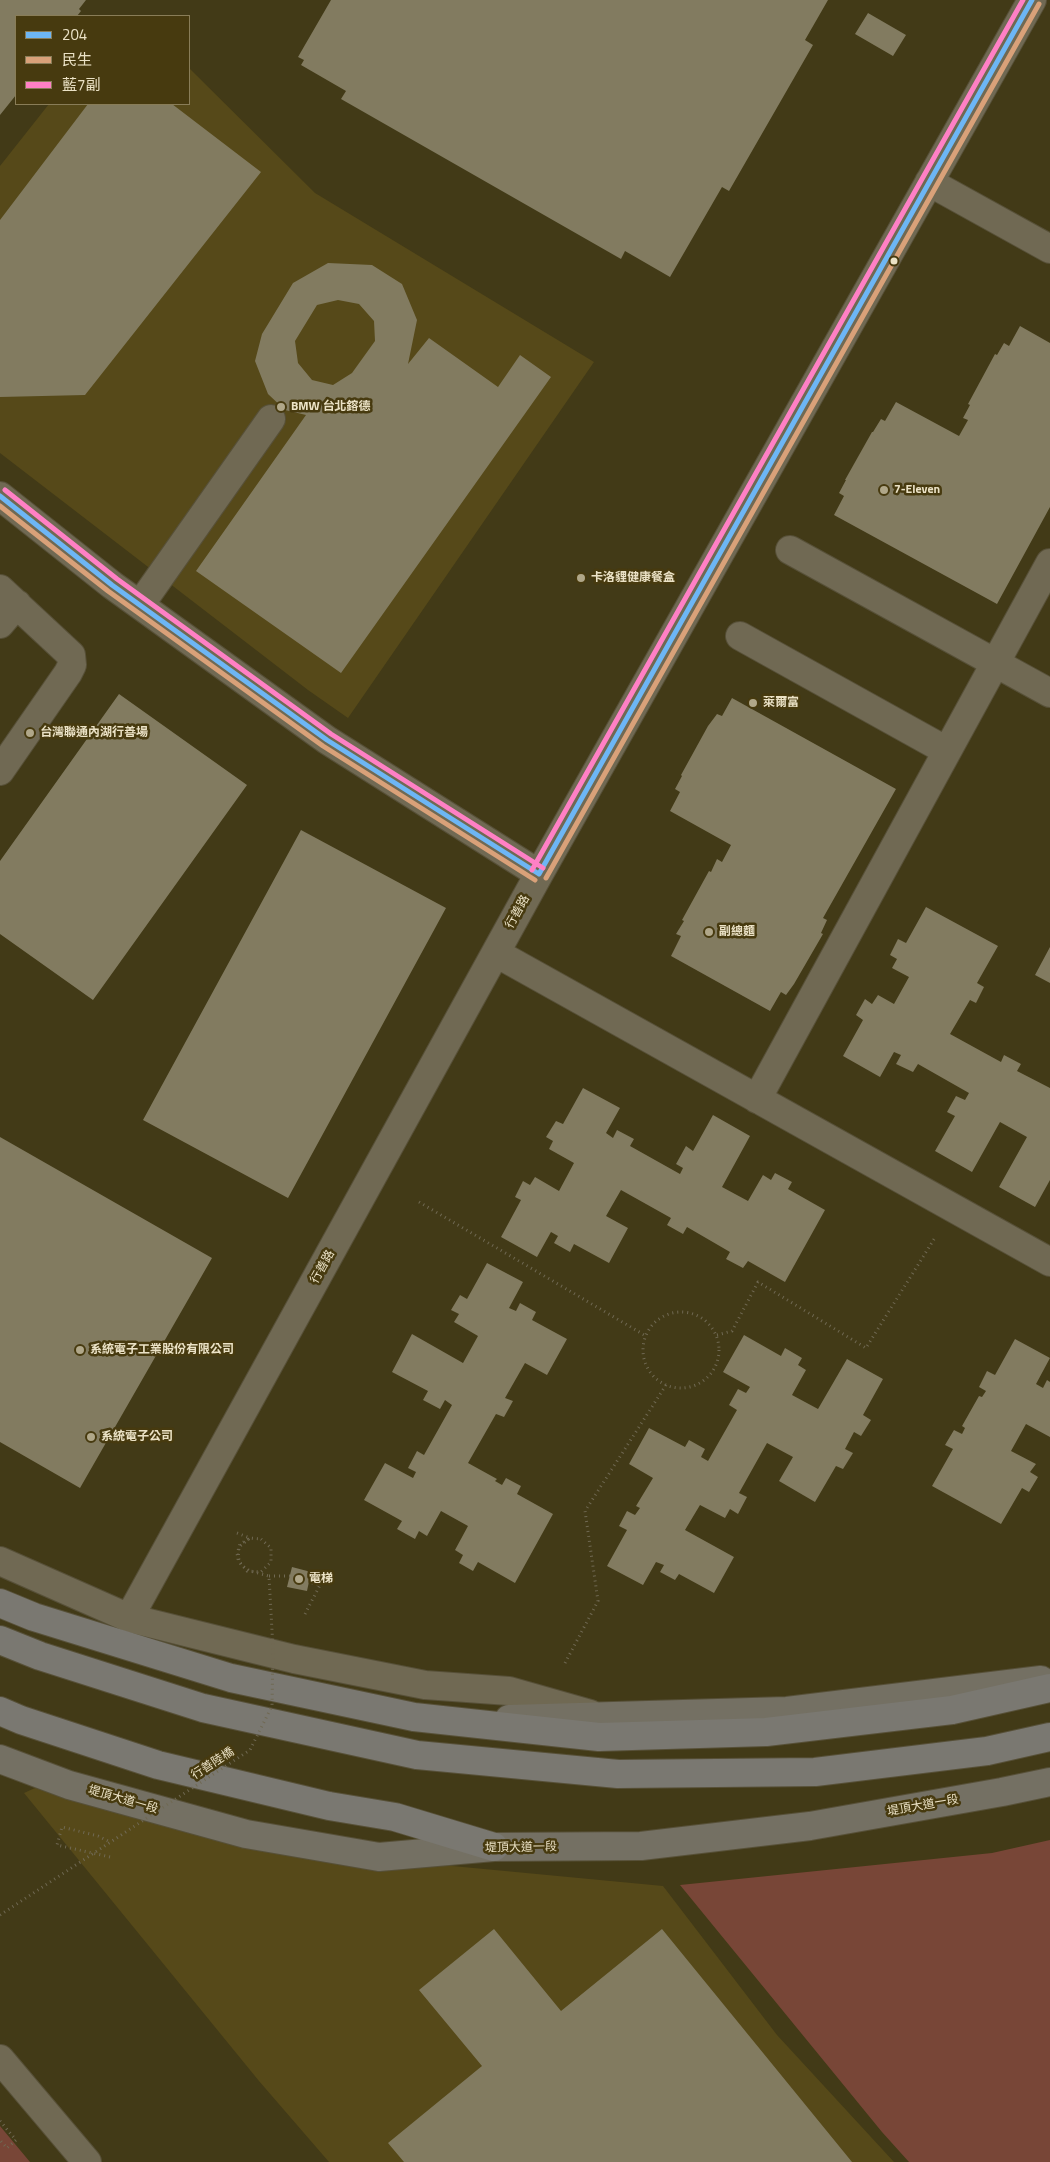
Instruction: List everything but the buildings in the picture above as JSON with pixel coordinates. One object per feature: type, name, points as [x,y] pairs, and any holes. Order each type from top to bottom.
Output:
[{"type":"highway","points":[[0,1603],[34,1617],[231,1678],[414,1717],[599,1737],[766,1732],[952,1710],[1045,1680]]},
{"type":"highway","points":[[0,1640],[40,1656],[203,1708],[417,1755],[618,1774],[815,1772],[987,1751],[1050,1737]]},
{"type":"highway","points":[[0,1711],[21,1720],[158,1765],[329,1806],[395,1817],[494,1847]]},
{"type":"main road","points":[[0,1596],[18,1604],[303,1687],[505,1719],[787,1712],[1045,1680]]},
{"type":"main road","name":"堤頂大道一段","points":[[0,1759],[69,1785],[246,1834],[379,1856],[494,1847],[641,1846],[810,1826],[1050,1782]]},
{"type":"street","name":"行善路","points":[[129,1618],[539,874],[929,182],[1024,3]]},
{"type":"street","points":[[929,182],[1050,249]]},
{"type":"street","points":[[140,605],[271,419]]},
{"type":"street","points":[[0,496],[140,605],[327,740],[539,874]]},
{"type":"street","points":[[790,550],[1050,693]]},
{"type":"street","points":[[758,1099],[1050,563]]},
{"type":"street","points":[[0,771],[72,665],[71,655],[5,606]]},
{"type":"street","points":[[740,636],[947,751]]},
{"type":"street","points":[[496,953],[1050,1262]]},
{"type":"street","points":[[0,1561],[129,1618],[294,1659],[425,1685],[509,1691],[594,1716]]},
{"type":"street","points":[[0,2059],[87,2162]]},
{"type":"path","points":[[419,1202],[646,1336]]},
{"type":"path","points":[[717,1335],[732,1331],[758,1282],[866,1348],[953,1208]]},
{"type":"path","points":[[675,1312],[688,1312],[700,1317],[710,1325],[717,1335],[720,1349],[718,1361],[712,1372],[703,1381],[691,1387],[678,1388],[666,1385],[656,1379],[648,1370],[643,1347],[646,1336],[653,1325],[663,1316],[675,1312]]},
{"type":"path","points":[[565,1663],[598,1600],[585,1511],[666,1385]]},
{"type":"path","points":[[238,1533],[250,1538],[262,1539],[271,1548],[271,1562],[261,1572],[247,1571],[238,1560],[239,1547],[250,1538]]},
{"type":"path","points":[[250,1538],[240,1544],[238,1549],[237,1554],[241,1565],[250,1571],[270,1576],[290,1576]]},
{"type":"path","name":"行善陸橋","points":[[0,1915],[250,1750],[272,1706],[273,1649],[270,1576]]},
{"type":"path","points":[[305,1614],[320,1585],[309,1582]]},
{"type":"path","points":[[110,1842],[98,1836],[62,1827],[57,1845],[110,1857]]},
{"type":"path","points":[[0,2121],[16,2140],[7,2148],[0,2140]]},
{"type":"shaded area","name":"BMW 台北鎔德","points":[[190,69],[315,193],[594,362],[348,718],[308,690],[0,453],[0,166],[48,105],[190,105]]},
{"type":"shaded area","points":[[35,1788],[284,1850],[663,1886],[777,2035],[894,2162],[329,2162],[259,2081],[24,1793]]},
{"type":"shaded area","points":[[1050,1840],[1050,2162],[909,2162],[882,2132],[680,1885],[992,1853]]},
{"type":"shaded area","points":[[0,2126],[30,2162],[0,2162]]},
{"type":"transit line","name":"藍7副","points":[[532,870],[1023,0]]},
{"type":"transit line","name":"204","points":[[539,874],[1032,0]]},
{"type":"transit line","name":"民生","points":[[546,878],[1039,4]]},
{"type":"transit line","name":"藍7副","points":[[5,490],[117,579],[331,734],[543,868]]},
{"type":"transit line","name":"204","points":[[0,496],[112,585],[327,740],[539,874]]},
{"type":"transit line","name":"民生","points":[[0,506],[108,591],[323,746],[535,880]]},
{"type":"place","name":"BMW 台北鎔德","points":[[281,407]]},
{"type":"place","name":"7-Eleven","points":[[884,490]]},
{"type":"place","name":"卡洛貍健康餐盒","points":[[581,578]]},
{"type":"place","name":"萊爾富","points":[[753,703]]},
{"type":"place","name":"台灣聯通內湖行善場","points":[[30,733]]},
{"type":"place","name":"副總麵","points":[[709,932]]},
{"type":"place","name":"系統電子工業股份有限公司","points":[[80,1350]]},
{"type":"place","name":"系統電子公司","points":[[91,1437]]},
{"type":"place","name":"電梯","points":[[299,1579]]}]
